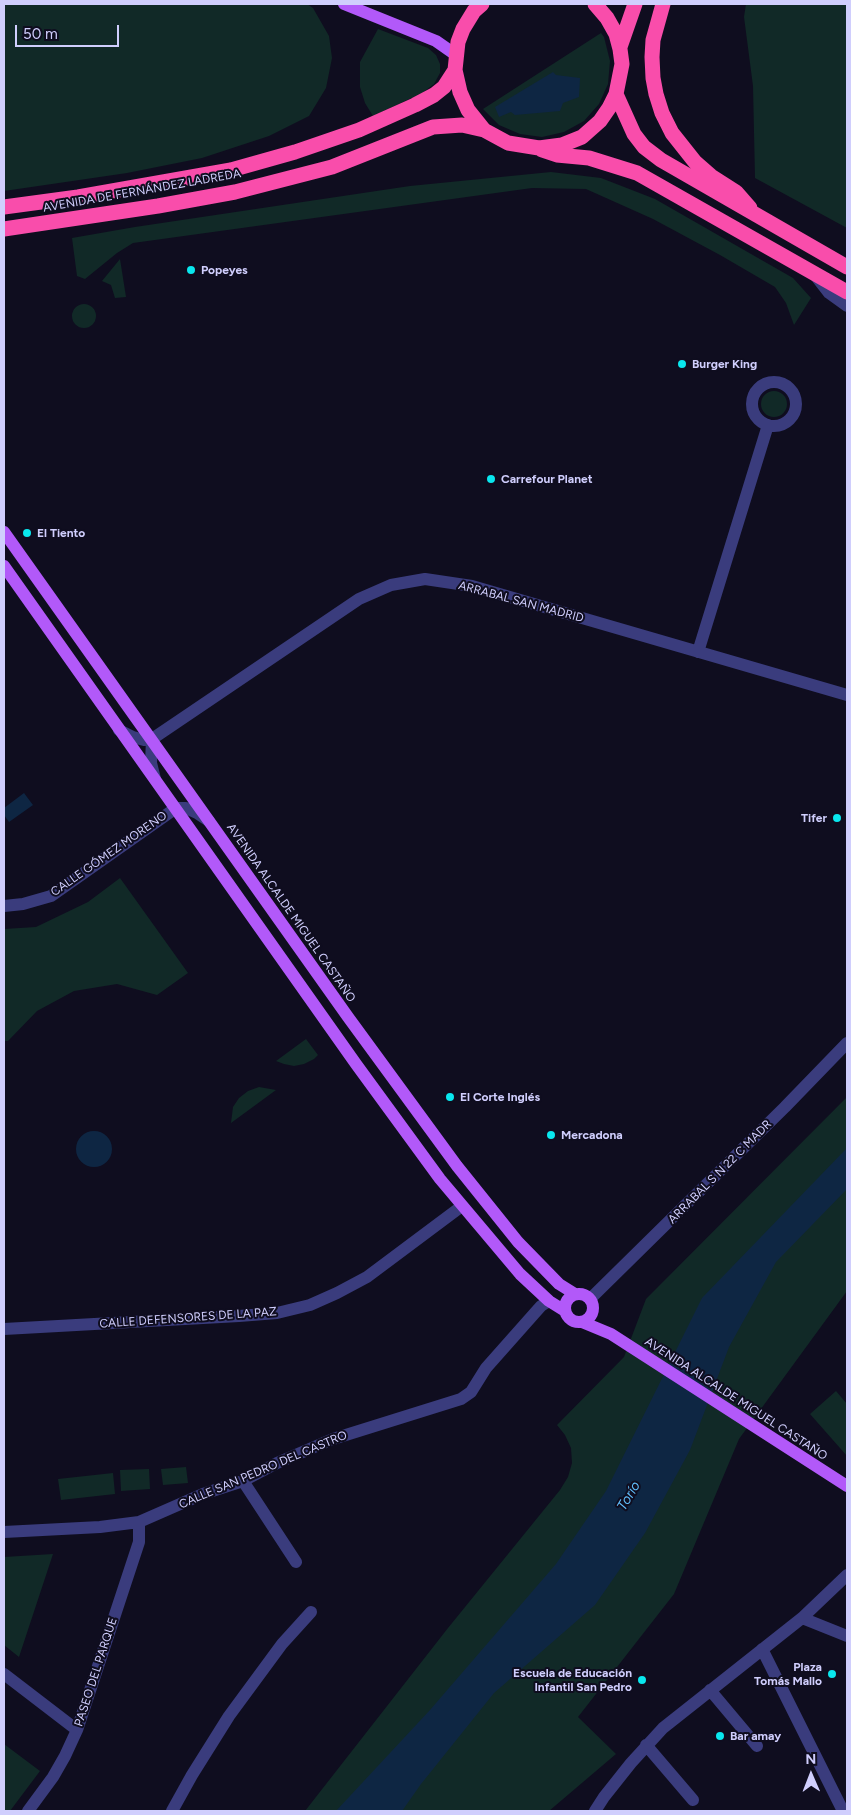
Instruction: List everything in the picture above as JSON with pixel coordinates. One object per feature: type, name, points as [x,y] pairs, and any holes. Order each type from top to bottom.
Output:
[{"type":"highway","points":[[482,4],[474,11],[463,29],[455,62],[460,92],[468,110],[484,130],[508,143],[539,148],[557,155],[589,158],[637,173],[847,292]]},
{"type":"highway","points":[[539,148],[562,145],[582,136],[600,121],[616,94],[622,64],[620,49],[616,34],[607,18],[595,4]]},
{"type":"highway","points":[[620,49],[635,4]]},
{"type":"highway","points":[[663,4],[654,32],[652,58],[654,86],[662,113],[672,133],[695,162],[711,176],[736,192],[760,218]]},
{"type":"highway","name":"AVENIDA DE FERNÁNDEZ LADREDA","points":[[4,207],[78,197],[231,170],[295,152],[359,130],[434,95],[444,87],[455,62]]},
{"type":"highway","points":[[616,94],[634,134],[644,147],[661,160],[847,267]]},
{"type":"highway","name":"AVENIDA DE FERNÁNDEZ LADREDA","points":[[4,229],[158,206],[235,192],[332,167],[433,127],[462,125],[484,130]]},
{"type":"main road","points":[[344,4],[436,41],[455,62]]},
{"type":"main road","name":"AVENIDA ALCALDE MIGUEL CASTAÑO","points":[[4,532],[354,1025],[462,1172],[518,1242],[559,1284],[575,1294]]},
{"type":"main road","points":[[4,566],[356,1064],[440,1179],[520,1274],[549,1301],[565,1311],[573,1321],[582,1322],[589,1318],[592,1304],[584,1294],[575,1294],[568,1298],[564,1307],[565,1311]]},
{"type":"main road","name":"AVENIDA ALCALDE MIGUEL CASTAÑO","points":[[592,1304],[601,1323],[611,1334],[847,1486]]},
{"type":"main road","name":"AVENIDA ALCALDE MIGUEL CASTAÑO","points":[[582,1322],[611,1334]]},
{"type":"street","points":[[812,271],[829,293],[847,306]]},
{"type":"street","points":[[698,652],[768,425]]},
{"type":"street","name":"ARRABAL SAN MADRID","points":[[152,739],[359,599],[391,585],[424,579],[472,586],[847,696]]},
{"type":"street","points":[[120,730],[133,737],[144,740],[152,739],[151,763],[155,779]]},
{"type":"street","name":"CALLE GÓMEZ MORENO","points":[[4,906],[23,904],[51,896],[176,808],[186,808],[211,823]]},
{"type":"street","name":"ARRABAL S N 22 C MADR","points":[[592,1304],[607,1284],[847,1043]]},
{"type":"street","name":"CALLE DEFENSORES DE LA PAZ","points":[[4,1329],[239,1316],[278,1313],[310,1306],[367,1277],[462,1206]]},
{"type":"street","name":"CALLE SAN PEDRO DEL CASTRO","points":[[4,1532],[100,1528],[140,1522],[203,1494],[243,1480],[333,1439],[461,1399],[471,1392],[486,1368],[541,1306],[549,1301]]},
{"type":"street","points":[[243,1480],[296,1562]]},
{"type":"street","name":"PASEO DEL PARQUE","points":[[28,1811],[53,1777],[77,1730],[139,1542],[140,1522]]},
{"type":"street","points":[[595,1811],[646,1745],[664,1728],[802,1618],[847,1575]]},
{"type":"street","points":[[172,1811],[229,1716],[282,1644],[311,1612]]},
{"type":"street","points":[[802,1618],[847,1636]]},
{"type":"street","points":[[762,1649],[843,1811]]},
{"type":"street","points":[[4,1674],[77,1730]]},
{"type":"street","points":[[710,1690],[757,1746]]},
{"type":"street","points":[[646,1745],[693,1800]]},
{"type":"green space","points":[[4,4],[307,4],[313,8],[329,36],[332,58],[326,88],[309,116],[269,136],[202,158],[127,173],[4,191]]},
{"type":"green space","points":[[746,4],[847,4],[847,228],[755,178],[753,86],[744,17]]},
{"type":"green space","points":[[378,29],[428,48],[436,55],[440,64],[440,73],[434,84],[422,93],[373,116],[365,103],[360,87],[360,62]]},
{"type":"green space","points":[[601,33],[604,37],[610,61],[608,84],[599,104],[584,121],[564,132],[542,137],[520,134],[499,125],[483,109]]},
{"type":"green space","points":[[551,172],[601,178],[655,199],[793,278],[811,298],[794,325],[786,303],[775,287],[653,219],[586,189],[532,188],[133,243],[117,253],[85,279],[77,276],[72,238],[410,186]]},
{"type":"green space","points":[[120,259],[126,297],[115,298],[111,285],[102,281]]},
{"type":"green space","points":[[84,304],[93,307],[96,316],[93,325],[84,328],[75,325],[72,316],[75,307]]},
{"type":"green space","points":[[774,391],[783,395],[787,404],[783,413],[774,417],[765,413],[761,404],[765,395]]},
{"type":"green space","points":[[120,878],[188,973],[157,995],[117,984],[74,991],[37,1011],[8,1041],[4,1041],[4,929],[36,927],[88,902]]},
{"type":"green space","points":[[306,1039],[318,1055],[314,1059],[294,1066],[276,1061]]},
{"type":"green space","points":[[259,1087],[276,1090],[231,1123],[233,1107],[239,1098],[248,1091]]},
{"type":"green space","points":[[847,1097],[847,1291],[739,1439],[674,1594],[578,1717],[616,1754],[549,1811],[305,1811],[448,1628],[560,1490],[568,1477],[572,1463],[571,1448],[565,1435],[557,1425],[624,1357],[646,1299]]},
{"type":"green space","points":[[836,1391],[847,1404],[847,1456],[810,1414]]},
{"type":"green space","points":[[186,1467],[188,1483],[163,1485],[161,1469]]},
{"type":"green space","points":[[149,1469],[150,1489],[121,1491],[120,1470]]},
{"type":"green space","points":[[113,1473],[115,1494],[61,1500],[58,1479]]},
{"type":"green space","points":[[53,1554],[19,1657],[4,1645],[4,1557]]},
{"type":"green space","points":[[4,1744],[40,1771],[10,1811],[4,1811]]},
{"type":"water","points":[[553,72],[556,75],[580,78],[579,97],[563,103],[560,111],[515,115],[511,112],[499,117],[495,107]]},
{"type":"water","points":[[24,793],[33,805],[9,822],[4,815],[4,808]]},
{"type":"water","points":[[94,1131],[107,1136],[112,1149],[107,1162],[94,1167],[81,1162],[76,1149],[81,1136]]},
{"type":"water","name":"Torío","points":[[847,1148],[847,1189],[776,1262],[729,1347],[690,1450],[645,1533],[595,1605],[494,1693],[421,1784],[402,1811],[336,1811],[430,1710],[556,1564],[606,1491],[702,1298]]},
{"type":"place","name":"Popeyes","points":[[191,270]]},
{"type":"place","name":"Burger King","points":[[682,364]]},
{"type":"place","name":"Carrefour Planet","points":[[491,479]]},
{"type":"place","name":"El Tiento","points":[[27,533]]},
{"type":"place","name":"Tifer","points":[[837,818]]},
{"type":"place","name":"El Corte Inglés","points":[[450,1097]]},
{"type":"place","name":"Mercadona","points":[[551,1135]]},
{"type":"place","name":"Plaza Tomás Mallo","points":[[832,1674]]},
{"type":"place","name":"Escuela de Educación Infantil San Pedro","points":[[642,1680]]},
{"type":"place","name":"Bar amay","points":[[720,1736]]}]
